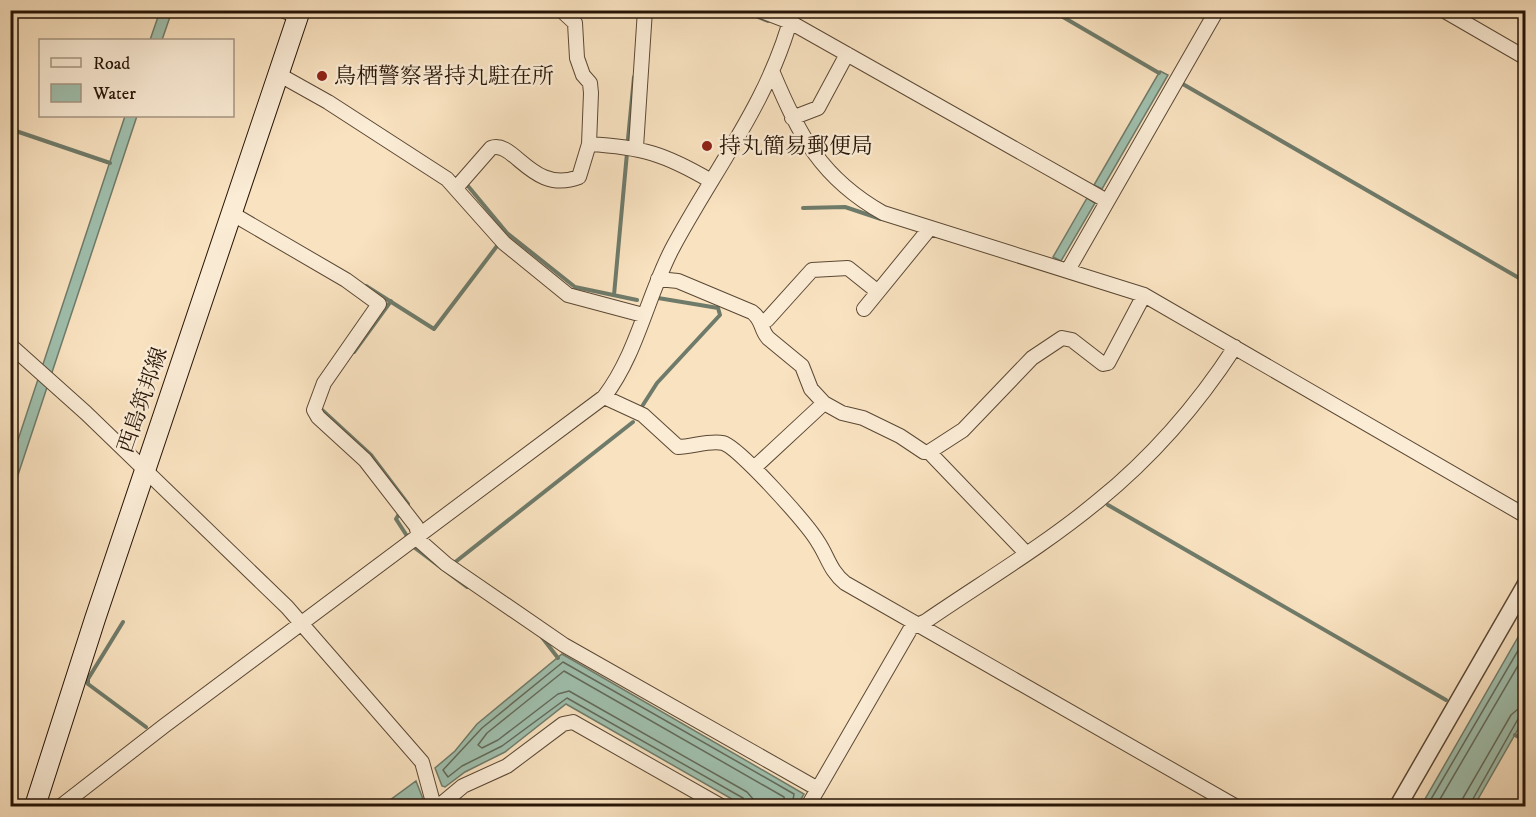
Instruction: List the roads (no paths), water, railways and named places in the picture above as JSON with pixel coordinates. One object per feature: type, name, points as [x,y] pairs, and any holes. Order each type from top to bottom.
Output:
[{"type":"main road","name":"西島筑邦線","points":[[35,807],[278,74],[293,12]]},
{"type":"street","points":[[456,188],[491,148],[496,146],[506,149],[533,173],[544,179],[579,177],[589,144],[590,83],[583,75],[577,58],[575,23],[561,10]]},
{"type":"street","points":[[636,147],[645,10]]},
{"type":"street","points":[[759,10],[792,16],[847,54],[1107,201]]},
{"type":"street","points":[[1068,270],[1217,10]]},
{"type":"street","points":[[1443,10],[1526,58]]},
{"type":"street","points":[[61,807],[419,535],[604,398],[622,368],[671,250],[773,73],[792,16]]},
{"type":"street","points":[[792,118],[818,108],[847,54]]},
{"type":"street","points":[[773,73],[807,146],[853,194],[883,213],[1144,295],[1526,516]]},
{"type":"street","points":[[278,74],[328,102],[447,179],[504,243],[568,295],[644,315]]},
{"type":"street","points":[[589,144],[636,147],[680,163],[711,181]]},
{"type":"street","points":[[231,213],[345,280],[379,304],[324,382],[314,410],[318,417],[365,460],[416,526],[421,542],[446,564],[564,645],[818,789]]},
{"type":"street","points":[[864,309],[930,228]]},
{"type":"street","points":[[762,321],[767,320],[812,270],[848,268],[878,292]]},
{"type":"street","points":[[658,279],[678,281],[752,312],[762,321],[764,334],[802,366],[811,389],[824,403],[842,414],[863,418],[900,436],[924,452],[929,452],[963,430],[1032,358],[1062,338],[1072,340],[1103,364],[1108,363],[1144,295]]},
{"type":"street","points":[[10,345],[145,470],[302,625],[422,762],[436,807],[463,786],[507,766],[563,724],[573,722],[721,807]]},
{"type":"street","points":[[808,807],[905,634],[1098,501],[1142,462],[1212,382],[1234,347]]},
{"type":"street","points":[[604,398],[643,416],[678,447],[723,443],[730,446],[799,516],[817,540],[835,576],[916,626],[1235,807]]},
{"type":"street","points":[[754,468],[824,403]]},
{"type":"street","points":[[929,452],[1026,552]]},
{"type":"street","points":[[1398,807],[1526,584]]},
{"type":"water","points":[[160,11],[172,11],[162,39],[150,39]]},
{"type":"water","points":[[1160,71],[1168,75],[1102,189],[1094,185]]},
{"type":"water","points":[[125,117],[137,117],[11,496],[11,461]]},
{"type":"water","points":[[1087,198],[1095,203],[1061,261],[1053,257]]},
{"type":"water","points":[[1525,625],[1525,717],[1474,806],[1421,806]]},
{"type":"water","points":[[562,654],[804,794],[797,806],[744,806],[566,704],[505,752],[465,772],[445,787],[442,786],[435,768],[455,751],[477,724]]},
{"type":"water","points":[[416,781],[425,804],[382,806]]},
{"type":"waterway","points":[[741,10],[768,21]]},
{"type":"waterway","points":[[1051,10],[1159,73]]},
{"type":"waterway","points":[[628,139],[634,77]]},
{"type":"waterway","points":[[1181,83],[1526,282]]},
{"type":"waterway","points":[[10,129],[110,163]]},
{"type":"waterway","points":[[614,295],[627,153]]},
{"type":"waterway","points":[[468,186],[507,233],[575,287],[637,300]]},
{"type":"waterway","points":[[803,208],[845,207],[881,219]]},
{"type":"waterway","points":[[366,286],[434,329],[497,246]]},
{"type":"waterway","points":[[641,408],[657,383],[720,315],[718,308],[658,298]]},
{"type":"waterway","points":[[354,352],[391,301]]},
{"type":"waterway","points":[[321,407],[371,455],[408,504]]},
{"type":"waterway","points":[[454,563],[633,422]]},
{"type":"waterway","points":[[1108,505],[1446,700]]},
{"type":"waterway","points":[[399,514],[396,519],[407,536]]},
{"type":"waterway","points":[[415,548],[467,587]]},
{"type":"waterway","points":[[123,622],[88,679],[88,684],[146,727]]},
{"type":"waterway","points":[[541,636],[558,658]]},
{"type":"waterway","points":[[1515,735],[1526,741]]},
{"type":"place","name":"鳥栖警察署持丸駐在所","points":[[322,76]]},
{"type":"place","name":"持丸簡易郵便局","points":[[707,146]]}]
